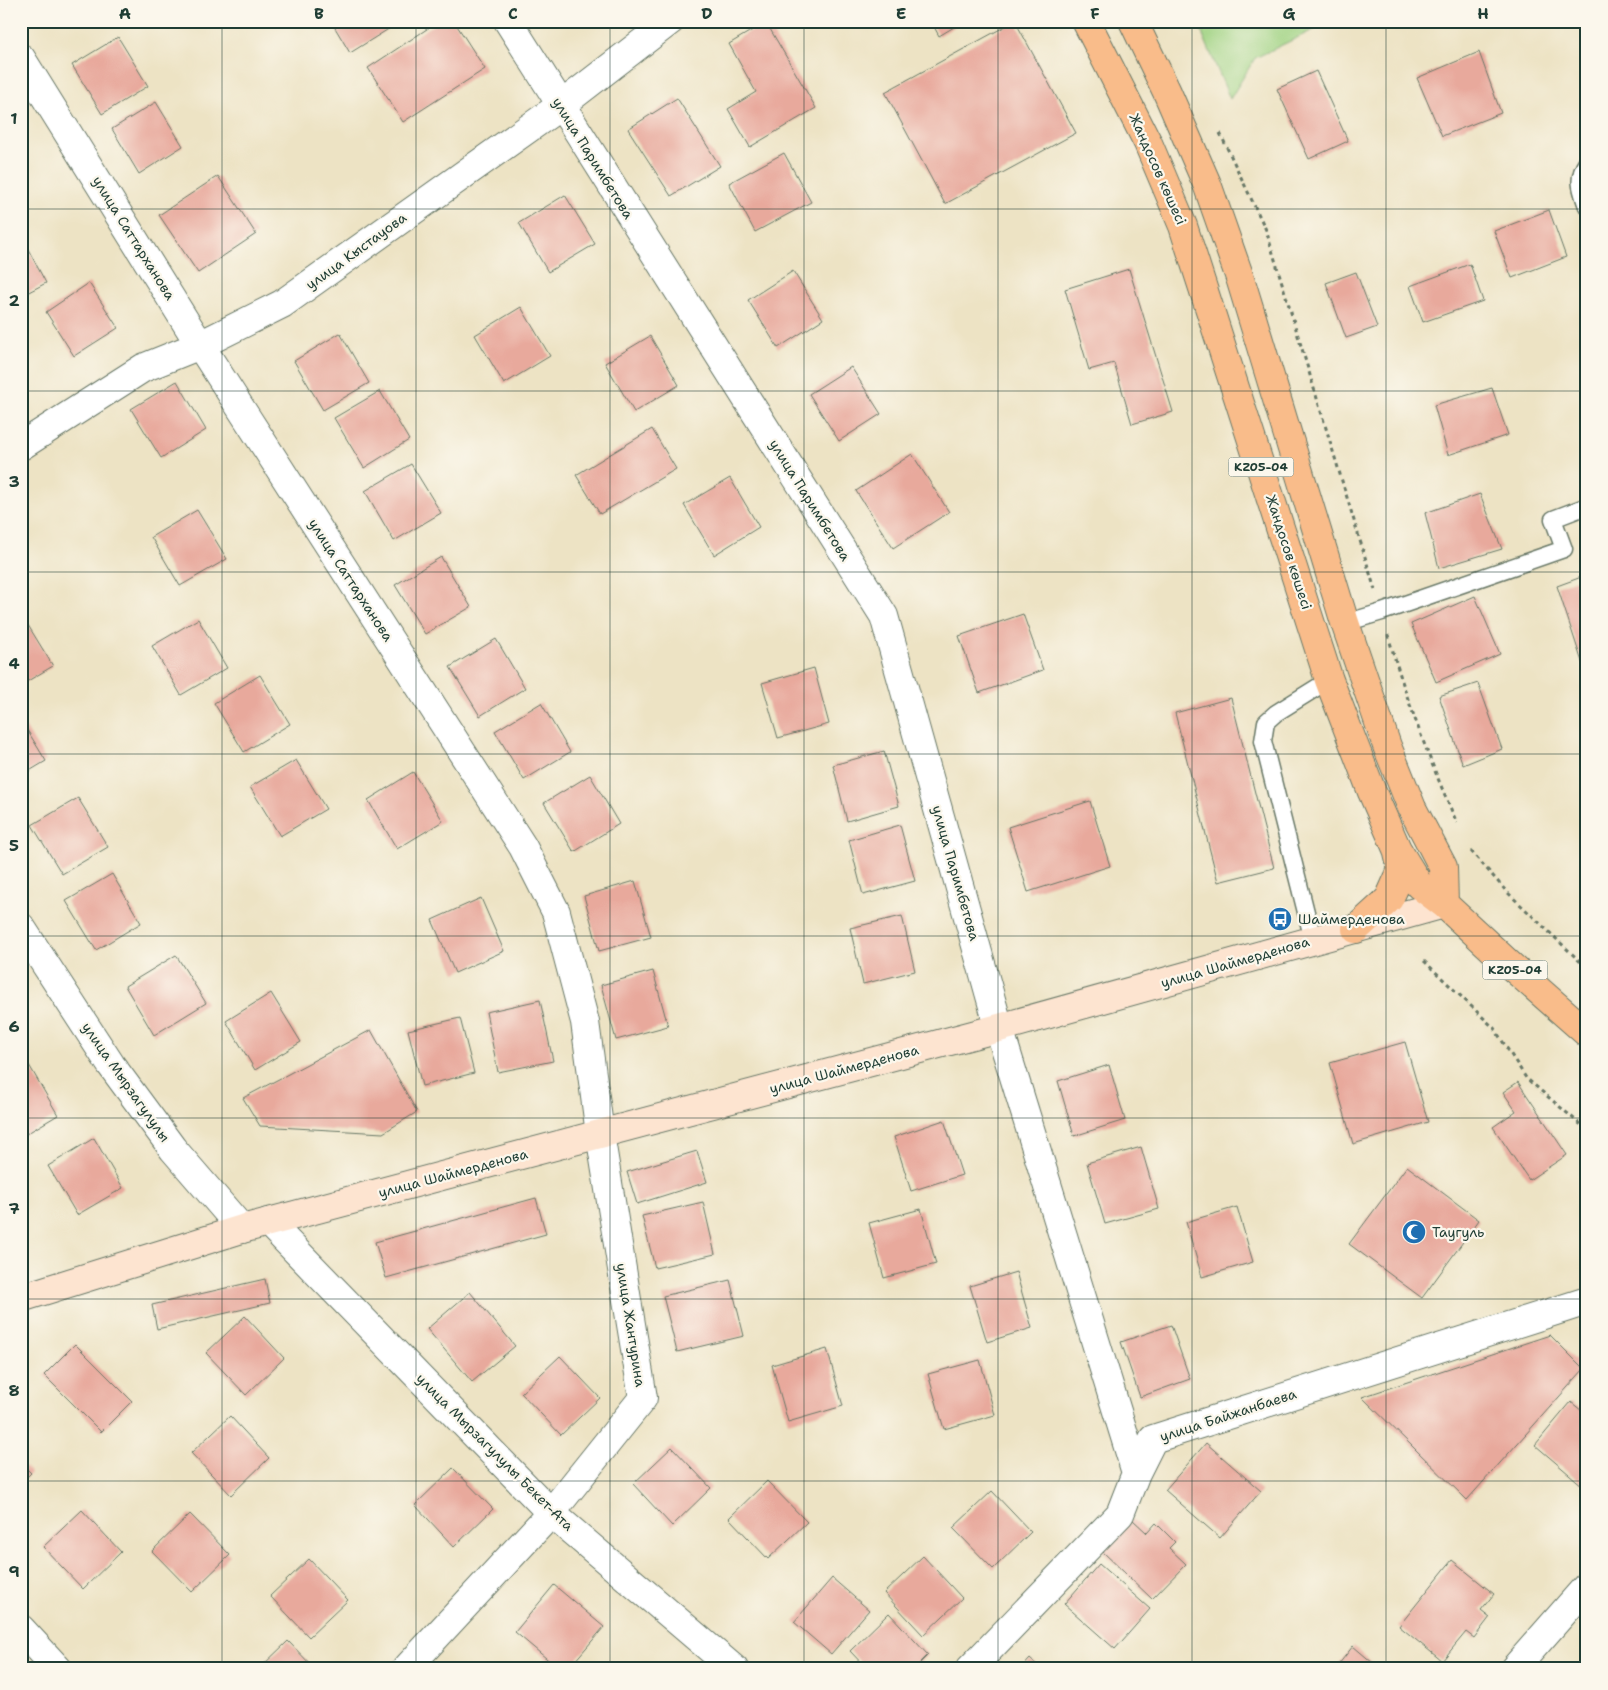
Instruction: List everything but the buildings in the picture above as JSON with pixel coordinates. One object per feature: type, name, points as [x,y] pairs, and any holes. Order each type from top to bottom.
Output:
[{"type":"main road","name":"Жандосов көшесі","points":[[1086,21],[1148,143],[1184,226],[1330,680],[1372,792],[1398,849],[1419,885],[1444,904],[1587,1033]]},
{"type":"main road","name":"KZ05-04","points":[[1132,21],[1167,92],[1200,167],[1240,278],[1345,623],[1391,755],[1412,808],[1443,867],[1444,904]]},
{"type":"main road","points":[[1356,928],[1389,899],[1402,870],[1398,849]]},
{"type":"street","name":"улица Паримбетова","points":[[508,21],[884,616],[999,1028],[1136,1473]]},
{"type":"street","name":"улица Кыстауова","points":[[21,446],[143,368],[200,345],[282,304],[560,106],[670,21]]},
{"type":"street","name":"улица Саттарханова","points":[[21,58],[200,345],[523,847],[556,912],[585,1022],[600,1134]]},
{"type":"street","name":"улица Шаймерденова","points":[[21,1298],[242,1228],[999,1028],[1444,904]]},
{"type":"street","name":"улица Мырзагулулы","points":[[21,927],[117,1072],[173,1149],[242,1228]]},
{"type":"street","name":"улица Жантурина","points":[[406,1669],[551,1513],[643,1398],[600,1134]]},
{"type":"street","name":"улица Мырзагулулы Бекет-Ата","points":[[268,1222],[551,1513],[734,1669]]},
{"type":"street","name":"улица Байжанбаева","points":[[970,1669],[1120,1514],[1136,1473],[1153,1439],[1587,1301]]},
{"type":"street","points":[[1514,1669],[1587,1586]]},
{"type":"street","points":[[21,1630],[58,1669]]},
{"type":"lane","points":[[1587,162],[1581,172],[1580,187],[1587,206]]},
{"type":"lane","points":[[1345,623],[1564,549],[1553,519],[1587,506]]},
{"type":"lane","points":[[1313,940],[1263,740],[1266,722],[1276,713],[1330,680]]},
{"type":"path","points":[[1217,126],[1266,230],[1382,612],[1402,684],[1440,785],[1460,830]]},
{"type":"path","points":[[1468,848],[1506,891],[1587,968]]},
{"type":"path","points":[[1424,961],[1494,1028],[1526,1078],[1587,1130]]},
{"type":"green space","points":[[1197,21],[1332,21],[1255,58],[1230,99]]},
{"type":"place","name":"Шаймерденова","points":[[1280,919]]},
{"type":"place","name":"Таугуль","points":[[1414,1232]]}]
